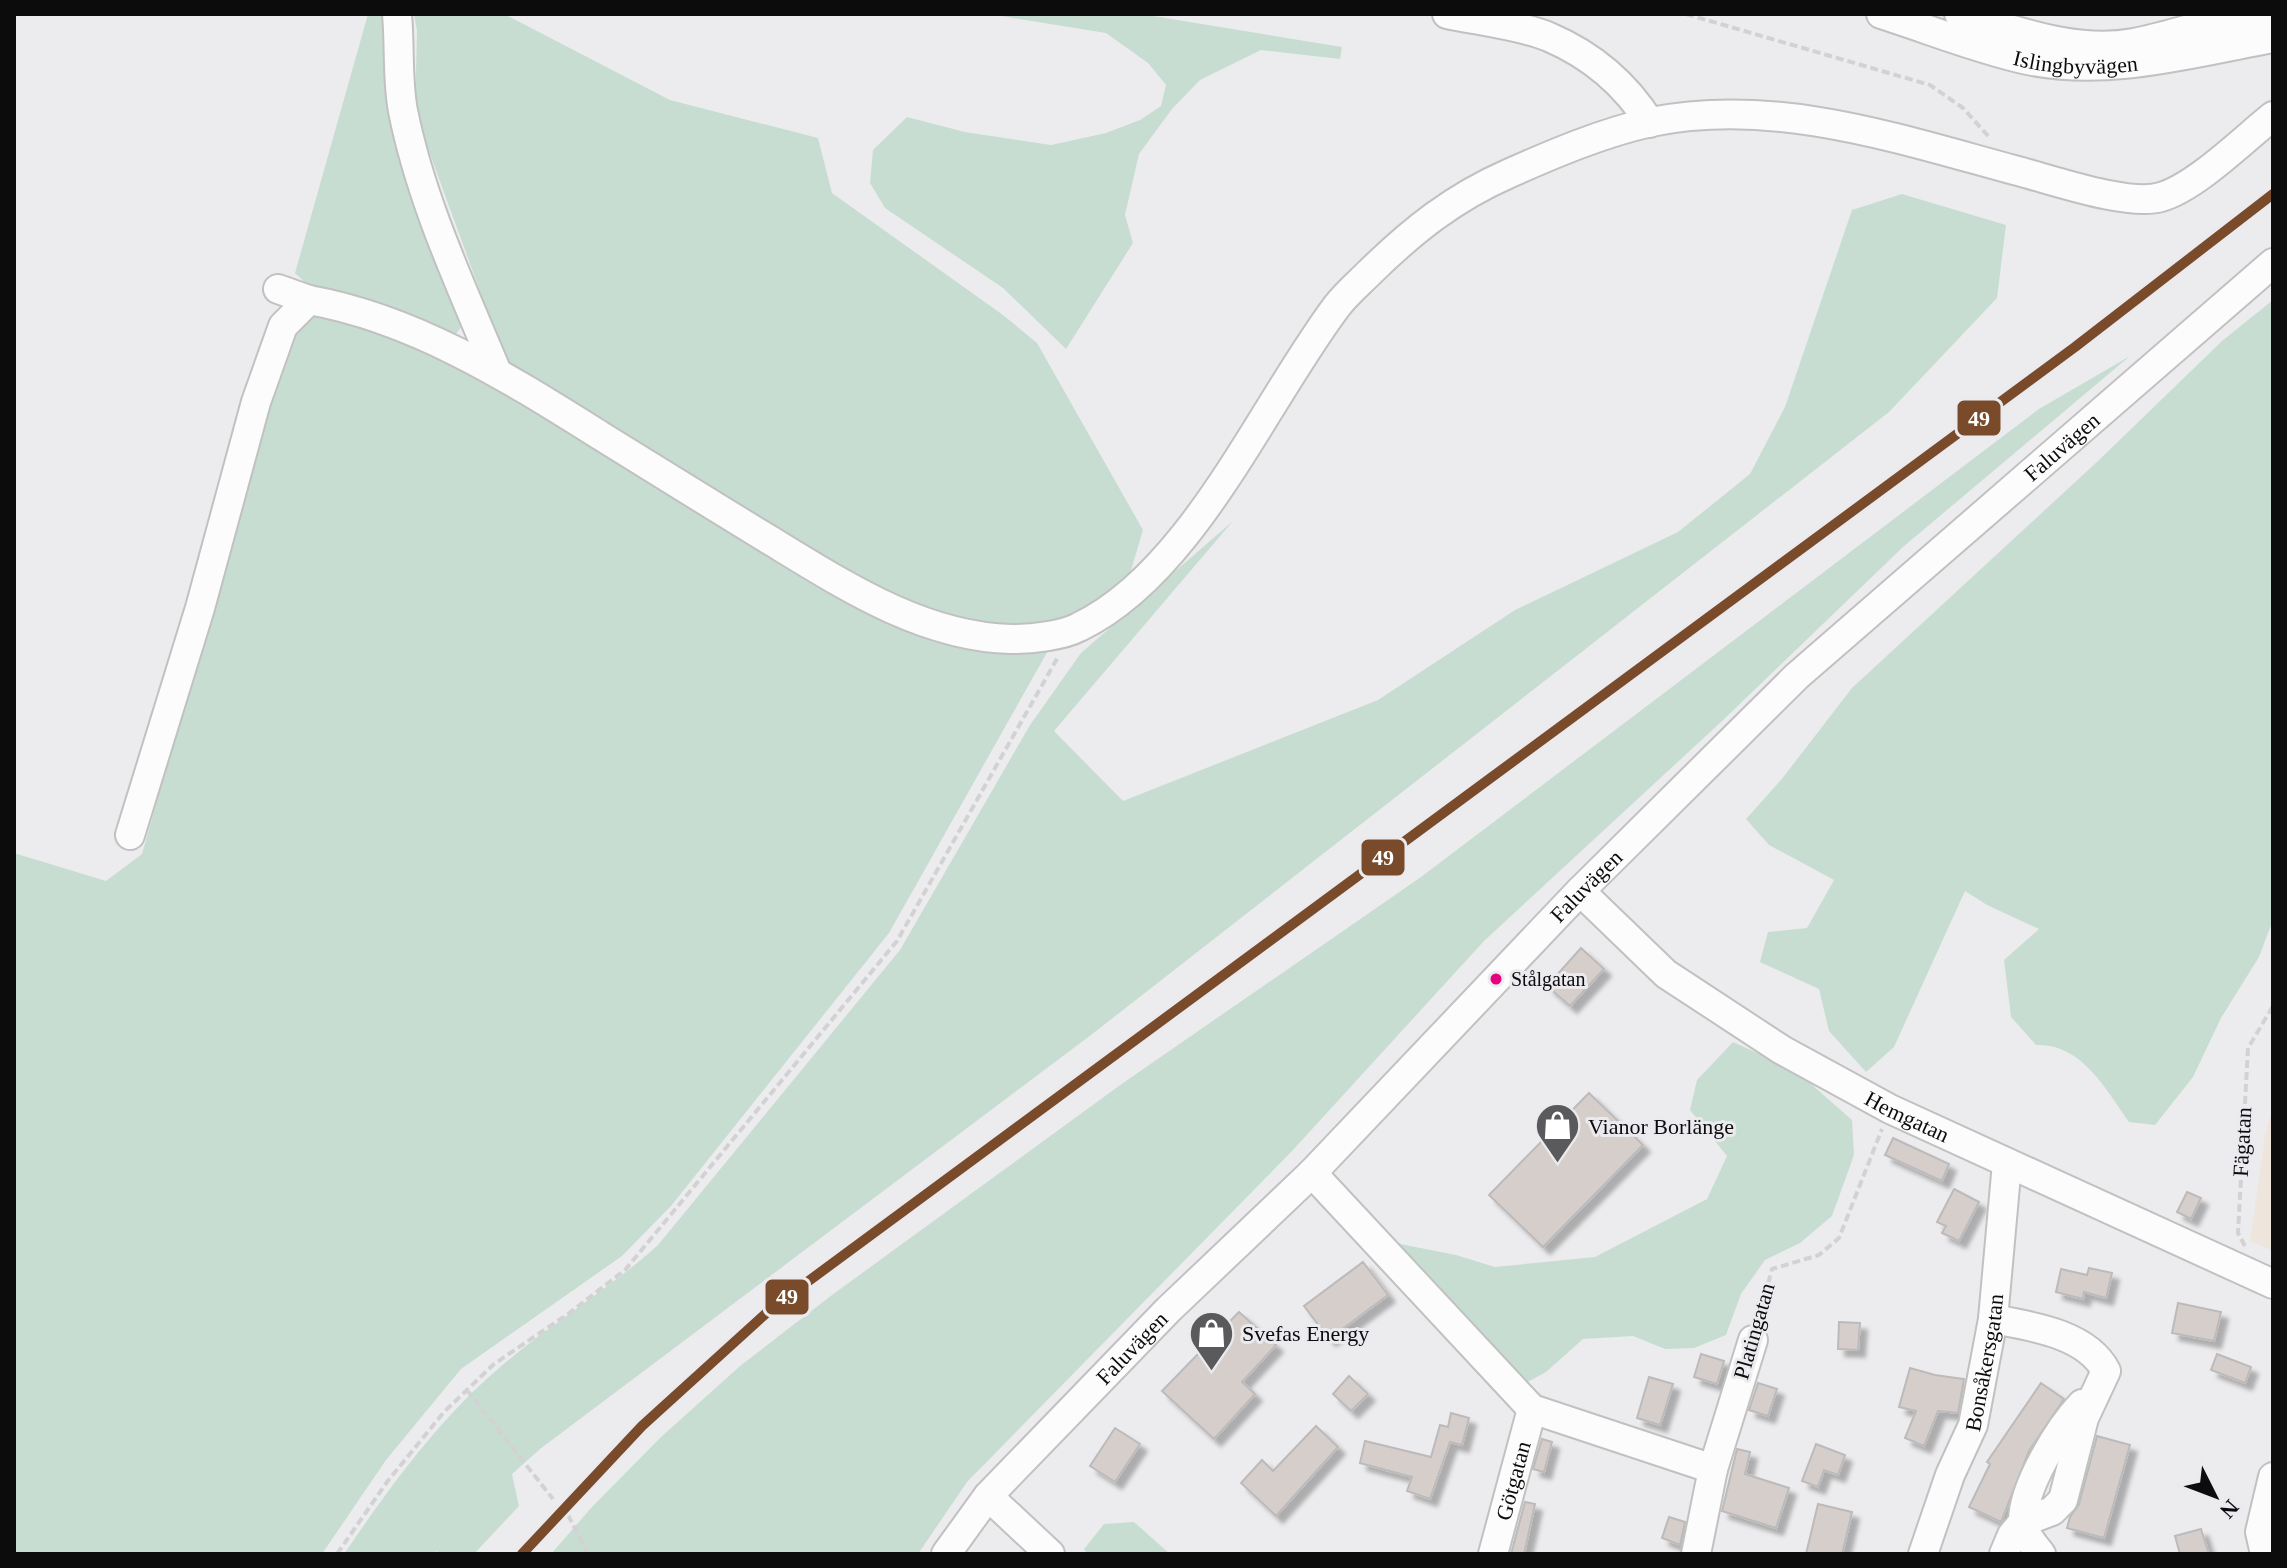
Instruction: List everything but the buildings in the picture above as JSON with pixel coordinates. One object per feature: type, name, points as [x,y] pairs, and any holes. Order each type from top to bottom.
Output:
[{"type":"street","points":[[397,14],[403,108],[414,158],[451,262],[496,370]]},
{"type":"street","points":[[1447,14],[1547,35],[1599,64],[1637,101],[1650,123]]},
{"type":"street","name":"Islingbyvägen","points":[[1881,14],[2025,60],[2079,65],[2102,66],[2164,59],[2273,38]]},
{"type":"street","points":[[1959,14],[2070,46],[2131,44],[2246,15],[2273,16]]},
{"type":"street","points":[[278,289],[309,300],[348,307],[418,334],[496,370],[801,560],[876,602],[950,631],[1013,639],[1074,631],[1123,601],[1167,556],[1205,506],[1339,302],[1415,228],[1483,185],[1569,147],[1650,123],[1718,113],[1791,116],[1877,134],[2059,183],[2144,200],[2159,198],[2186,185],[2273,116]]},
{"type":"street","name":"Faluvägen","points":[[946,1554],[988,1496],[1168,1310],[1312,1173],[1580,891],[1797,676],[2273,263]]},
{"type":"street","points":[[130,835],[200,608],[256,402],[283,326],[309,300]]},
{"type":"street","name":"Hemgatan","points":[[1580,891],[1666,974],[1782,1050],[1890,1109],[2267,1282]]},
{"type":"street","name":"Bonsåkersgatan","points":[[1923,1554],[1950,1475],[1973,1425],[1993,1319],[2007,1163]]},
{"type":"street","points":[[1312,1173],[1532,1409],[1713,1469]]},
{"type":"street","points":[[1993,1319],[2055,1333],[2099,1357],[2100,1381],[2084,1418],[2063,1500],[2052,1511],[2023,1522],[2012,1535],[2004,1554]]},
{"type":"street","name":"Platingatan","points":[[1696,1554],[1713,1469],[1753,1340]]},
{"type":"street","name":"Götgatan","points":[[1493,1554],[1532,1409]]},
{"type":"street","points":[[2265,1554],[2260,1532],[2273,1477]]},
{"type":"street","points":[[988,1496],[1050,1554]]},
{"type":"street","points":[[2023,1522],[2027,1536],[2041,1554]]},
{"type":"path","points":[[1686,14],[1930,85],[1963,108],[1991,139]]},
{"type":"path","points":[[337,1554],[387,1482],[444,1412],[494,1364],[568,1314],[625,1270],[897,941],[1074,631]]},
{"type":"path","name":"Fägatan","points":[[2267,1282],[2238,1233],[2248,1048],[2273,1006]]},
{"type":"path","name":"Platingatan","points":[[1753,1340],[1772,1269],[1819,1255],[1839,1238],[1890,1109]]},
{"type":"path","points":[[467,1390],[553,1499]]},
{"type":"path","points":[[568,1515],[588,1554]]},
{"type":"shaded area","points":[[2273,1105],[2273,1251],[2250,1241],[2265,1136]]},
{"type":"green space","points":[[368,14],[386,14],[401,160],[462,326],[453,338],[312,289],[295,273]]},
{"type":"green space","points":[[414,14],[504,14],[670,100],[818,138],[832,193],[1003,315],[1037,343],[1143,530],[1129,577],[1086,611],[1025,628],[960,618],[879,591],[507,365],[415,113],[417,31]]},
{"type":"green space","points":[[988,14],[1141,14],[1342,47],[1340,59],[1261,50],[1200,80],[1172,109],[1139,154],[1125,215],[1133,243],[1066,349],[1003,288],[885,208],[870,183],[873,150],[907,117],[965,132],[1051,145],[1106,133],[1140,120],[1161,106],[1166,85],[1148,63],[1106,33]]},
{"type":"green space","points":[[1902,194],[2006,225],[1997,298],[1889,412],[1091,1035],[540,1449],[512,1474],[519,1506],[474,1554],[440,1554],[437,1551],[433,1554],[344,1554],[435,1432],[476,1388],[658,1245],[900,950],[1030,725],[1081,653],[1233,521],[1054,731],[1123,801],[1378,700],[1515,610],[1678,532],[1750,474],[1785,407],[1852,210]]},
{"type":"green space","points":[[2273,300],[2273,920],[2259,957],[2221,1018],[2193,1077],[2155,1125],[2129,1122],[2091,1070],[2066,1052],[2052,1046],[2036,1045],[2011,1017],[2004,960],[2039,929],[1987,905],[1965,891],[1894,1047],[1866,1072],[1829,1031],[1819,989],[1760,962],[1768,932],[1807,928],[1834,880],[1769,845],[1746,819],[1781,780],[1852,688],[2098,461],[2222,341]]},
{"type":"green space","points":[[314,314],[359,319],[493,383],[863,607],[933,642],[990,649],[1049,649],[889,933],[671,1206],[622,1256],[461,1369],[386,1460],[322,1554],[14,1554],[14,853],[106,881],[142,854],[287,341]]},
{"type":"green space","points":[[2130,356],[1903,547],[1721,722],[1484,941],[1293,1150],[967,1482],[918,1554],[551,1554],[660,1438],[740,1366],[832,1295],[1123,1083],[1421,877],[2039,409]]},
{"type":"green space","points":[[1733,1042],[1795,1070],[1852,1120],[1854,1155],[1832,1216],[1800,1243],[1765,1260],[1741,1294],[1726,1335],[1694,1348],[1665,1349],[1633,1336],[1583,1339],[1546,1372],[1524,1384],[1416,1273],[1400,1244],[1456,1255],[1495,1267],[1595,1257],[1707,1199],[1727,1156],[1690,1110],[1697,1080]]},
{"type":"green space","points":[[1134,1522],[1170,1554],[1087,1554],[1084,1549],[1104,1524]]},
{"type":"transit line","name":"49","points":[[522,1554],[642,1426],[772,1308],[2075,347],[2273,194]]},
{"type":"place","name":"Stålgatan","points":[[1496,979]]},
{"type":"place","name":"Vianor Borlänge","points":[[1557,1165]]},
{"type":"place","name":"Svefas Energy","points":[[1211,1372]]}]
